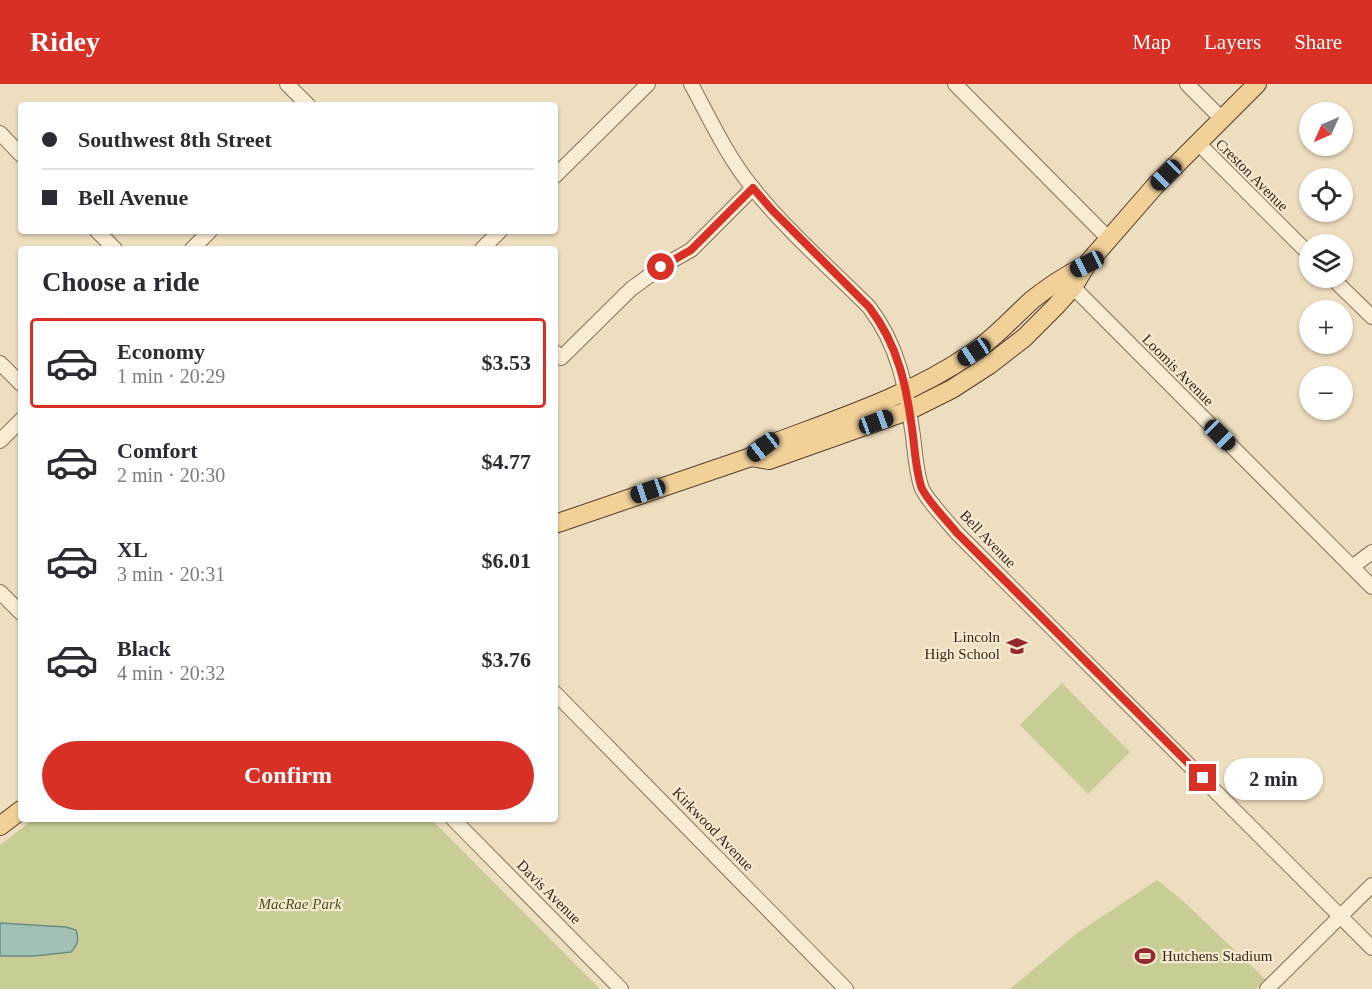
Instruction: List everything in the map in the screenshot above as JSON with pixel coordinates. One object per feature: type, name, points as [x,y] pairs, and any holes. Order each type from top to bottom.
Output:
[{"type":"main road","points":[[558,523],[751,457],[769,459],[908,401],[952,389],[989,365],[1024,338],[1068,282],[1087,264],[1155,186],[1257,84]]},
{"type":"main road","points":[[2,821],[18,812]]},
{"type":"street","points":[[287,84],[305,102]]},
{"type":"street","points":[[558,173],[648,84]]},
{"type":"street","name":"Bell Avenue","points":[[691,84],[735,162],[753,188],[879,319],[895,349],[908,401],[921,488],[957,533],[1372,948]]},
{"type":"street","points":[[955,84],[1109,239]]},
{"type":"street","name":"Creston Avenue","points":[[1187,84],[1222,119]]},
{"type":"street","points":[[0,133],[18,152]]},
{"type":"street","name":"Creston Avenue","points":[[1198,143],[1299,244]]},
{"type":"street","points":[[558,355],[631,289],[661,267],[691,250],[753,188]]},
{"type":"street","points":[[100,234],[112,246]]},
{"type":"street","points":[[195,246],[207,234]]},
{"type":"street","points":[[485,246],[497,234]]},
{"type":"street","name":"Loomis Avenue","points":[[1068,282],[1372,587]]},
{"type":"street","points":[[1342,288],[1372,317]]},
{"type":"street","points":[[0,363],[18,381]]},
{"type":"street","points":[[0,441],[18,423]]},
{"type":"street","points":[[1352,567],[1372,552]]},
{"type":"street","points":[[0,592],[18,610]]},
{"type":"street","name":"Kirkwood Avenue","points":[[558,696],[846,989]]},
{"type":"street","name":"Davis Avenue","points":[[456,822],[621,989]]},
{"type":"street","points":[[1267,989],[1372,885]]},
{"type":"green space","points":[[1062,683],[1130,752],[1088,794],[1020,725]]},
{"type":"green space","name":"MacRae Park","points":[[30,822],[434,822],[600,989],[0,989],[0,845]]},
{"type":"green space","name":"Hutchens Stadium","points":[[1157,880],[1181,899],[1266,980],[1256,989],[1010,989],[1077,933]]},
{"type":"water","points":[[0,923],[66,927],[76,930],[77,942],[71,952],[34,956],[0,956]]},
{"type":"place","name":"Lincoln High School","points":[[1017,646]]},
{"type":"place","name":"Hutchens Stadium","points":[[1145,956]]},
{"type":"route","points":[[661,267],[691,250],[753,188],[879,319],[898,360],[910,410],[921,488],[957,533],[1203,778]]}]
